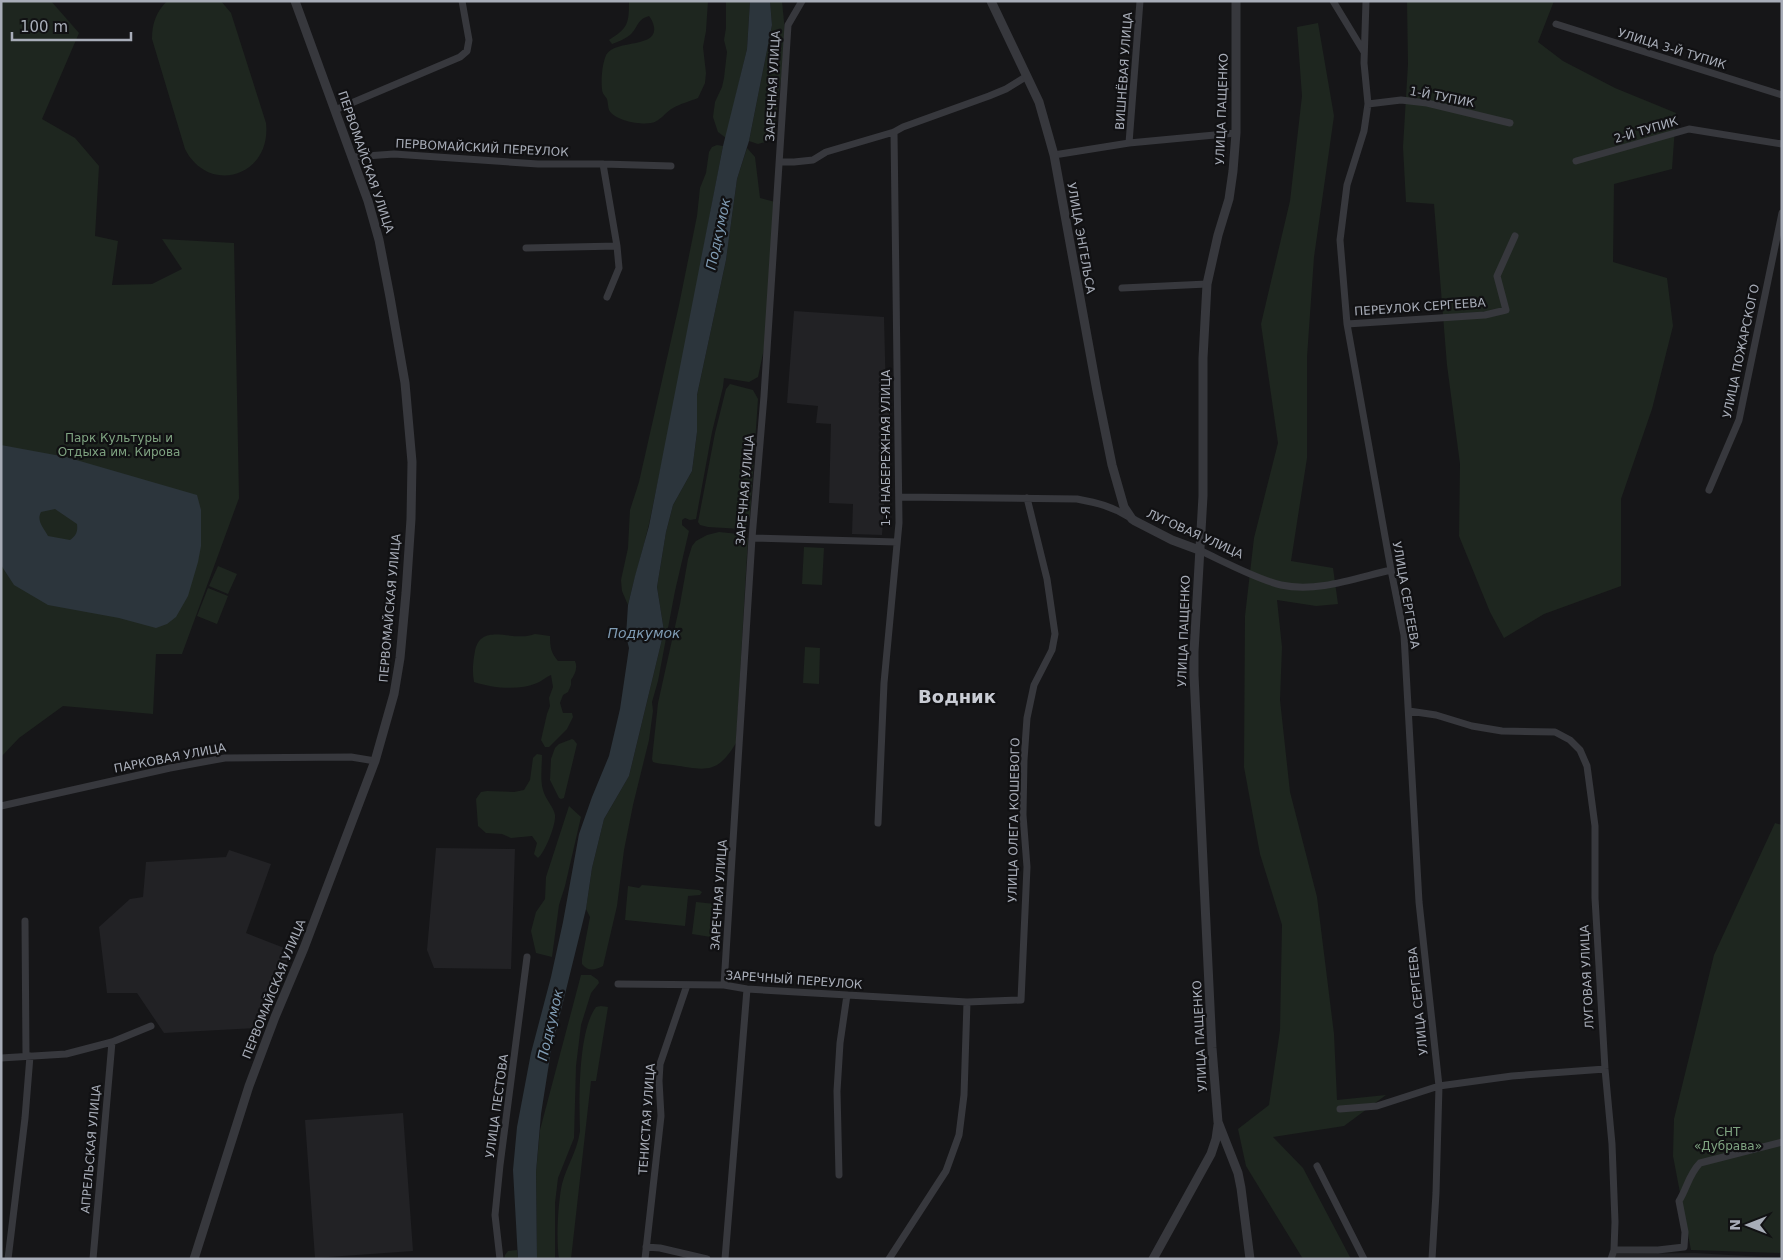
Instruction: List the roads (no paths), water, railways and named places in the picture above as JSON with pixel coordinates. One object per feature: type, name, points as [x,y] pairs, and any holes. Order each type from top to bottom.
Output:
[{"type":"street","name":"ПЕРВОМАЙСКАЯ УЛИЦА","points":[[194,1259],[223,1163],[256,1069],[375,761],[394,694],[400,658],[411,519],[412,462],[405,383],[379,240],[336,110],[295,1]]},
{"type":"street","points":[[336,110],[460,57],[467,51],[469,40],[462,1]]},
{"type":"street","name":"ЗАРЕЧНАЯ УЛИЦА","points":[[724,985],[752,538],[765,386],[788,26],[802,1]]},
{"type":"street","name":"УЛИЦА ЭНГЕЛЬСА","points":[[991,1],[1039,102],[1054,155],[1097,392],[1118,488],[1124,507],[1132,519]]},
{"type":"street","name":"ВИШНЁВАЯ УЛИЦА","points":[[1129,143],[1140,1]]},
{"type":"street","name":"УЛИЦА ПАЩЕНКО","points":[[1236,1],[1236,133],[1229,199],[1218,235],[1207,284],[1203,358],[1203,496],[1194,675],[1212,1048],[1218,1122],[1238,1173],[1250,1259]]},
{"type":"street","points":[[1333,1],[1364,53]]},
{"type":"street","name":"УЛИЦА СЕРГЕЕВА","points":[[1366,1],[1364,53],[1368,104],[1364,131],[1348,185],[1340,240],[1347,324],[1404,635],[1419,902],[1439,1086],[1432,1259]]},
{"type":"street","name":"УЛИЦА 3-Й ТУПИК","points":[[1556,24],[1782,96]]},
{"type":"street","points":[[780,162],[812,160],[826,152],[894,132],[910,124],[1006,89],[1027,76]]},
{"type":"street","name":"1-Й ТУПИК","points":[[1368,104],[1401,100],[1510,123]]},
{"type":"street","name":"2-Й ТУПИК","points":[[1576,161],[1689,129],[1782,144]]},
{"type":"street","name":"1-Я НАБЕРЕЖНАЯ УЛИЦА","points":[[878,823],[884,683],[897,542],[899,497],[894,132]]},
{"type":"street","points":[[1054,155],[1129,143],[1236,133]]},
{"type":"street","name":"ПЕРВОМАЙСКИЙ ПЕРЕУЛОК","points":[[352,157],[394,154],[538,164],[671,166]]},
{"type":"street","points":[[603,164],[619,268],[607,297]]},
{"type":"street","name":"УЛИЦА ПОЖАРСКОГО","points":[[1709,490],[1740,420],[1782,213]]},
{"type":"street","name":"ПЕРЕУЛОК СЕРГЕЕВА","points":[[1347,324],[1485,315],[1506,310],[1497,276],[1515,236]]},
{"type":"street","points":[[526,248],[617,246]]},
{"type":"street","points":[[1122,288],[1207,284]]},
{"type":"street","points":[[1109,506],[1115,503],[1118,498],[1118,488]]},
{"type":"street","name":"ЛУГОВАЯ УЛИЦА","points":[[899,497],[1077,499],[1109,506],[1172,540],[1282,585],[1318,586],[1391,570]]},
{"type":"street","name":"УЛИЦА ОЛЕГА КОШЕВОГО","points":[[967,1002],[1021,1000],[1027,867],[1023,815],[1024,752],[1034,685],[1052,650],[1055,634],[1047,579],[1027,498]]},
{"type":"street","points":[[752,538],[897,542]]},
{"type":"street","name":"ЛУГОВАЯ УЛИЦА","points":[[1409,711],[1436,715],[1472,726],[1502,731],[1555,732],[1570,740],[1580,750],[1587,766],[1595,826],[1595,898],[1605,1069],[1612,1144],[1615,1222],[1614,1250],[1611,1259]]},
{"type":"street","name":"ПАРКОВАЯ УЛИЦА","points":[[1,806],[160,770],[225,758],[351,757],[375,761]]},
{"type":"street","points":[[8,1259],[25,1118],[28,1056],[25,921]]},
{"type":"street","name":"УЛИЦА ПЕСТОВА","points":[[500,1259],[495,1215],[527,957]]},
{"type":"street","name":"ЗАРЕЧНЫЙ ПЕРЕУЛОК","points":[[618,984],[724,985],[747,989],[967,1002]]},
{"type":"street","name":"ТЕНИСТАЯ УЛИЦА","points":[[645,1259],[661,1116],[660,1064],[687,985]]},
{"type":"street","points":[[724,1259],[747,989]]},
{"type":"street","points":[[839,1175],[837,1091],[846,995]]},
{"type":"street","points":[[889,1259],[946,1171],[959,1135],[964,1095],[967,1002]]},
{"type":"street","points":[[1,1058],[66,1054],[112,1042],[151,1026]]},
{"type":"street","name":"АПРЕЛЬСКАЯ УЛИЦА","points":[[93,1259],[112,1042]]},
{"type":"street","points":[[1340,1108],[1377,1106],[1439,1086],[1512,1076],[1605,1069]]},
{"type":"street","points":[[1152,1259],[1210,1154],[1216,1139],[1218,1122]]},
{"type":"street","points":[[1614,1250],[1658,1250],[1684,1247],[1685,1232],[1680,1201],[1694,1170],[1700,1163],[1782,1142]]},
{"type":"street","points":[[1317,1166],[1364,1259]]},
{"type":"street","points":[[646,1247],[660,1248],[707,1259]]},
{"type":"water","name":"Подкумок","points":[[750,1],[770,1],[772,25],[749,141],[737,179],[726,260],[697,395],[697,432],[692,471],[673,505],[666,532],[657,587],[664,631],[629,776],[604,819],[592,868],[586,909],[551,1051],[541,1114],[536,1172],[537,1259],[518,1259],[513,1170],[517,1127],[531,1053],[563,922],[579,834],[609,756],[620,709],[629,648],[626,636],[628,605],[649,526],[723,146],[747,49]]},
{"type":"water","points":[[1,445],[66,457],[197,495],[201,510],[201,546],[188,596],[176,617],[167,624],[156,628],[119,618],[48,605],[14,585],[1,565]],"holes":[[[55,509],[77,524],[76,534],[70,540],[48,536],[39,518],[41,512]]]},
{"type":"district","name":"Водник","points":[[957,697]]},
{"type":"park label","name":"Парк Культуры и Отдыха им. Кирова","points":[[119,445]]},
{"type":"park label","name":"СНТ «Дубрава»","points":[[1728,1139]]}]
